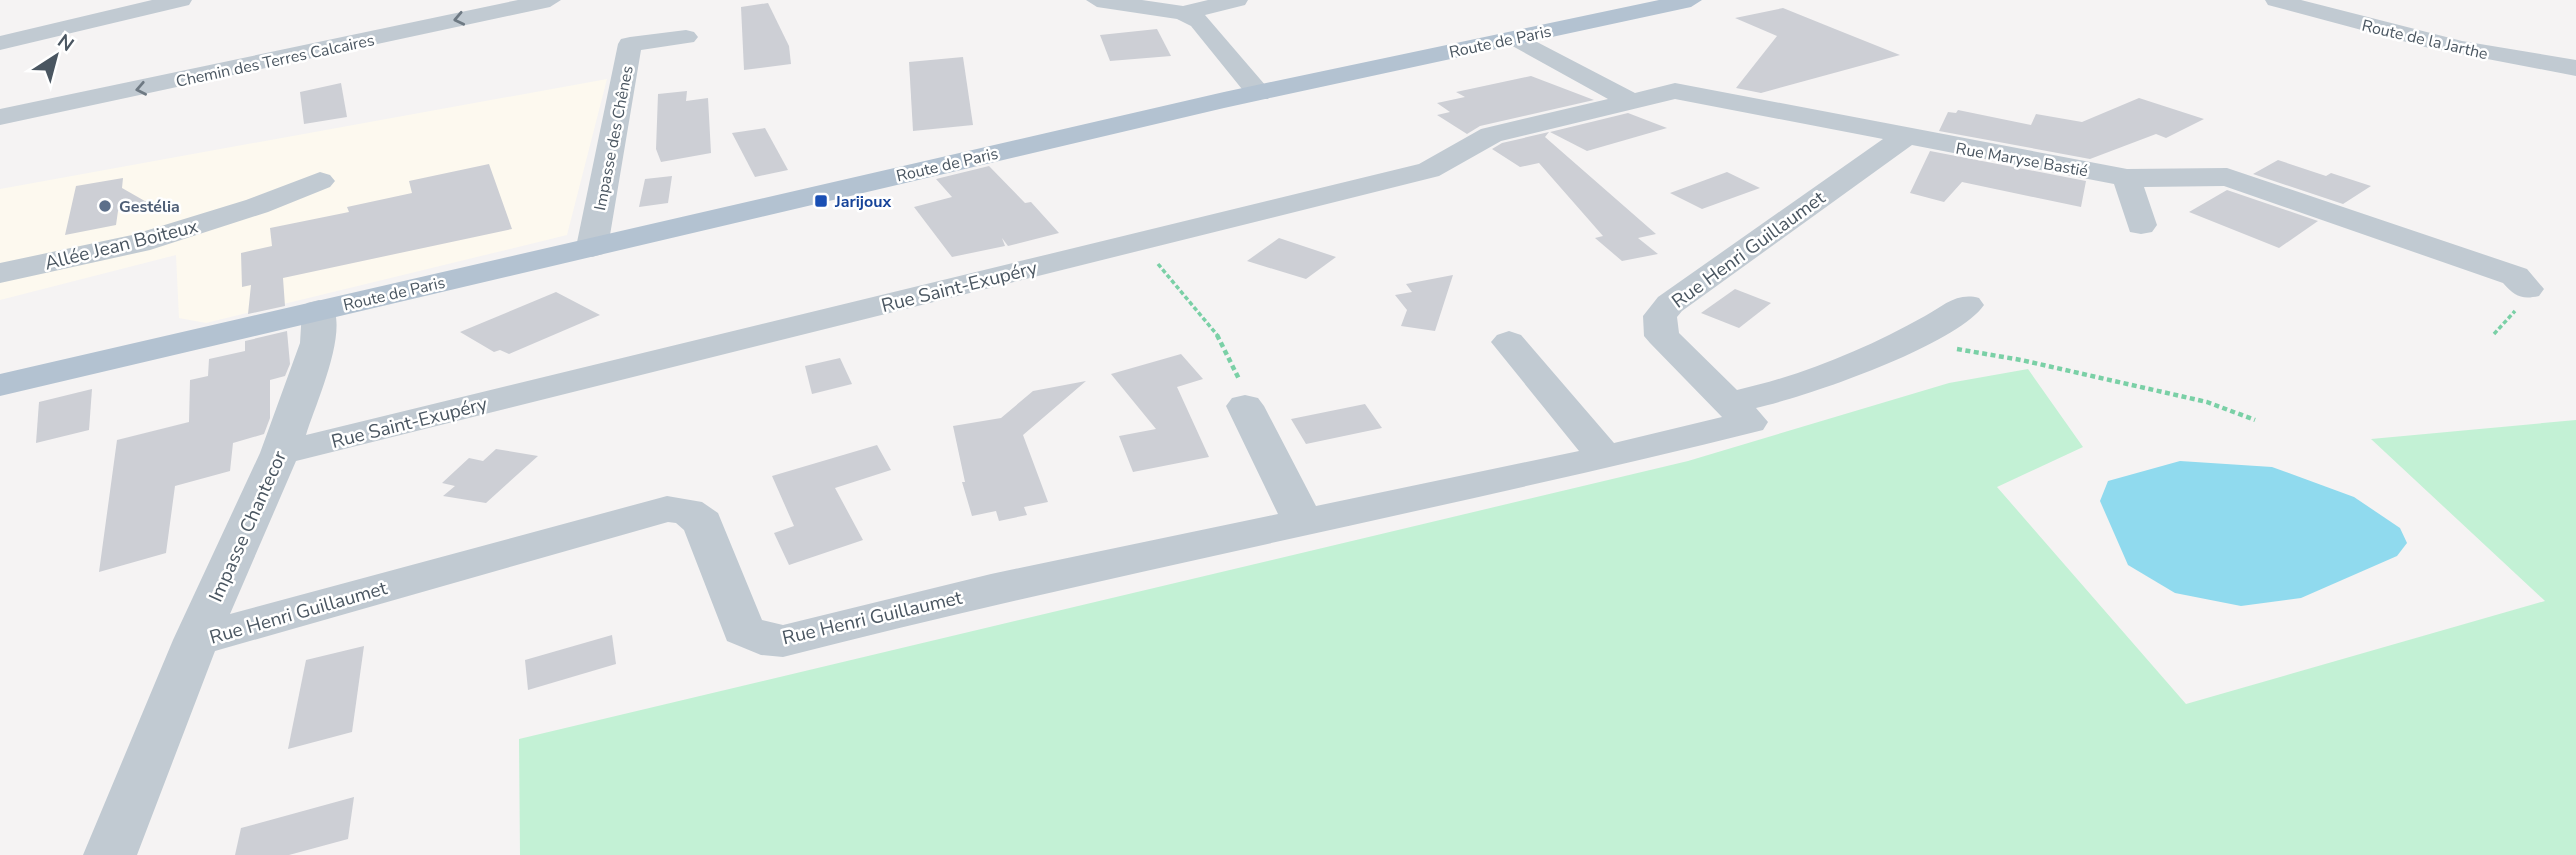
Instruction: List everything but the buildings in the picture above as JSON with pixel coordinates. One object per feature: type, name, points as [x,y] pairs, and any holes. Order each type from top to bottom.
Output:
[{"type":"main road","name":"Route de Paris","points":[[0,385],[1259,93],[1691,0]]},
{"type":"street","points":[[0,43],[181,0]]},
{"type":"street","name":"Chemin des Terres Calcaires","points":[[0,117],[550,0]]},
{"type":"street","points":[[1097,0],[1183,13],[1199,21],[1259,93]]},
{"type":"street","points":[[1183,13],[1237,0]]},
{"type":"street","name":"Route de la Jarthe","points":[[2276,0],[2423,40],[2525,61],[2576,68]]},
{"type":"street","name":"Impasse des Chênes","points":[[592,247],[630,44],[686,37]]},
{"type":"street","points":[[1516,38],[1631,102]]},
{"type":"street","name":"Rue Maryse Bastié","points":[[1631,102],[1675,91],[2127,178],[2227,177],[2515,276],[2527,289]]},
{"type":"street","name":"Rue Saint-Exupéry","points":[[280,453],[1429,170],[1491,135],[1631,102]]},
{"type":"street","name":"Rue Henri Guillaumet","points":[[196,640],[667,509],[687,511],[703,523],[743,631],[761,639],[783,641],[991,589],[1605,457],[1749,422],[1732,402],[1699,374],[1662,336],[1660,316],[1670,304],[1905,137]]},
{"type":"street","points":[[2127,178],[2141,225]]},
{"type":"street","name":"Allée Jean Boiteux","points":[[0,273],[139,243],[257,206],[320,181]]},
{"type":"street","points":[[2424,245],[2456,225]]},
{"type":"street","points":[[1732,402],[1780,393],[1929,329],[1967,305]]},
{"type":"street","name":"Impasse Chantecor","points":[[110,855],[196,640],[280,453],[318,343],[319,310]]},
{"type":"street","points":[[1509,342],[1605,457]]},
{"type":"street","points":[[1245,406],[1304,523]]},
{"type":"path","points":[[1140,241],[1218,336],[1247,393],[1245,406]]},
{"type":"path","points":[[1900,342],[2036,361],[2127,386],[2213,402],[2255,420]]},
{"type":"shaded area","points":[[607,79],[567,235],[206,323],[179,318],[176,255],[0,300],[0,189]]},
{"type":"green space","points":[[2028,369],[2083,447],[1997,487],[2186,704],[2545,601],[2371,439],[2576,420],[2576,855],[520,855],[519,739],[1688,461],[1949,383]]},
{"type":"water","points":[[2180,461],[2272,467],[2354,497],[2400,528],[2407,543],[2397,556],[2301,598],[2241,606],[2175,593],[2128,565],[2100,501],[2108,481]]},
{"type":"place","name":"Jarijoux","points":[[821,201]]},
{"type":"place","name":"Gestélia","points":[[105,206]]}]
